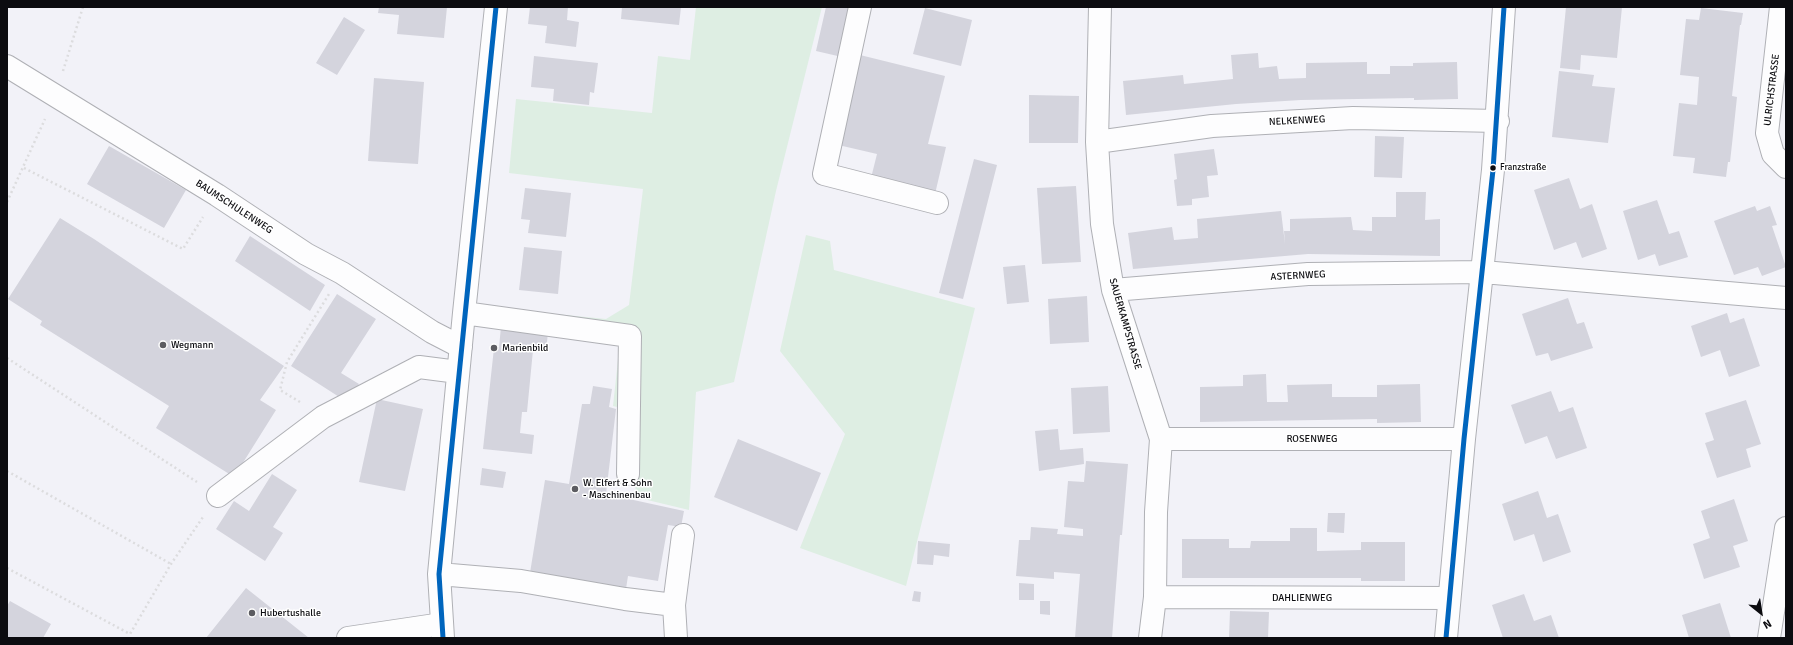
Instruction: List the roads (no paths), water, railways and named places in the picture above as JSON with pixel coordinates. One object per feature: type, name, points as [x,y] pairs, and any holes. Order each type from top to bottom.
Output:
[{"type":"street","points":[[348,638],[442,631],[439,574],[460,347],[496,7]]},
{"type":"street","points":[[860,7],[824,174],[937,203]]},
{"type":"street","name":"SAUERKAMPSTRASSE","points":[[1100,7],[1097,142],[1102,224],[1113,290],[1161,439],[1156,512],[1155,597],[1150,638]]},
{"type":"street","points":[[1446,638],[1464,439],[1498,121],[1504,7]]},
{"type":"street","name":"ULRICHSTRASSE","points":[[1781,7],[1767,133],[1773,154],[1786,168]]},
{"type":"street","name":"BAUMSCHULENWEG","points":[[7,66],[218,195],[306,254],[342,273],[432,332],[460,347]]},
{"type":"street","name":"NELKENWEG","points":[[1097,142],[1212,126],[1353,118],[1498,121]]},
{"type":"street","points":[[1482,272],[1786,298]]},
{"type":"street","name":"ASTERNWEG","points":[[1113,290],[1308,274],[1482,272]]},
{"type":"street","points":[[464,313],[630,336],[628,474]]},
{"type":"street","points":[[218,496],[323,417],[419,367],[458,372]]},
{"type":"street","name":"ROSENWEG","points":[[1161,439],[1464,439]]},
{"type":"street","points":[[1769,638],[1780,602],[1786,528]]},
{"type":"street","points":[[676,638],[674,606],[683,536]]},
{"type":"street","points":[[439,574],[521,581],[674,606]]},
{"type":"street","name":"DAHLIENWEG","points":[[1155,597],[1449,598]]},
{"type":"place","name":"Franzstraße","points":[[1493,168]]},
{"type":"place","name":"Wegmann","points":[[163,345]]},
{"type":"place","name":"Marienbild","points":[[494,348]]},
{"type":"place","name":"W. Elfert & Sohn - Maschinenbau","points":[[575,489]]},
{"type":"place","name":"Hubertushalle","points":[[252,613]]}]
